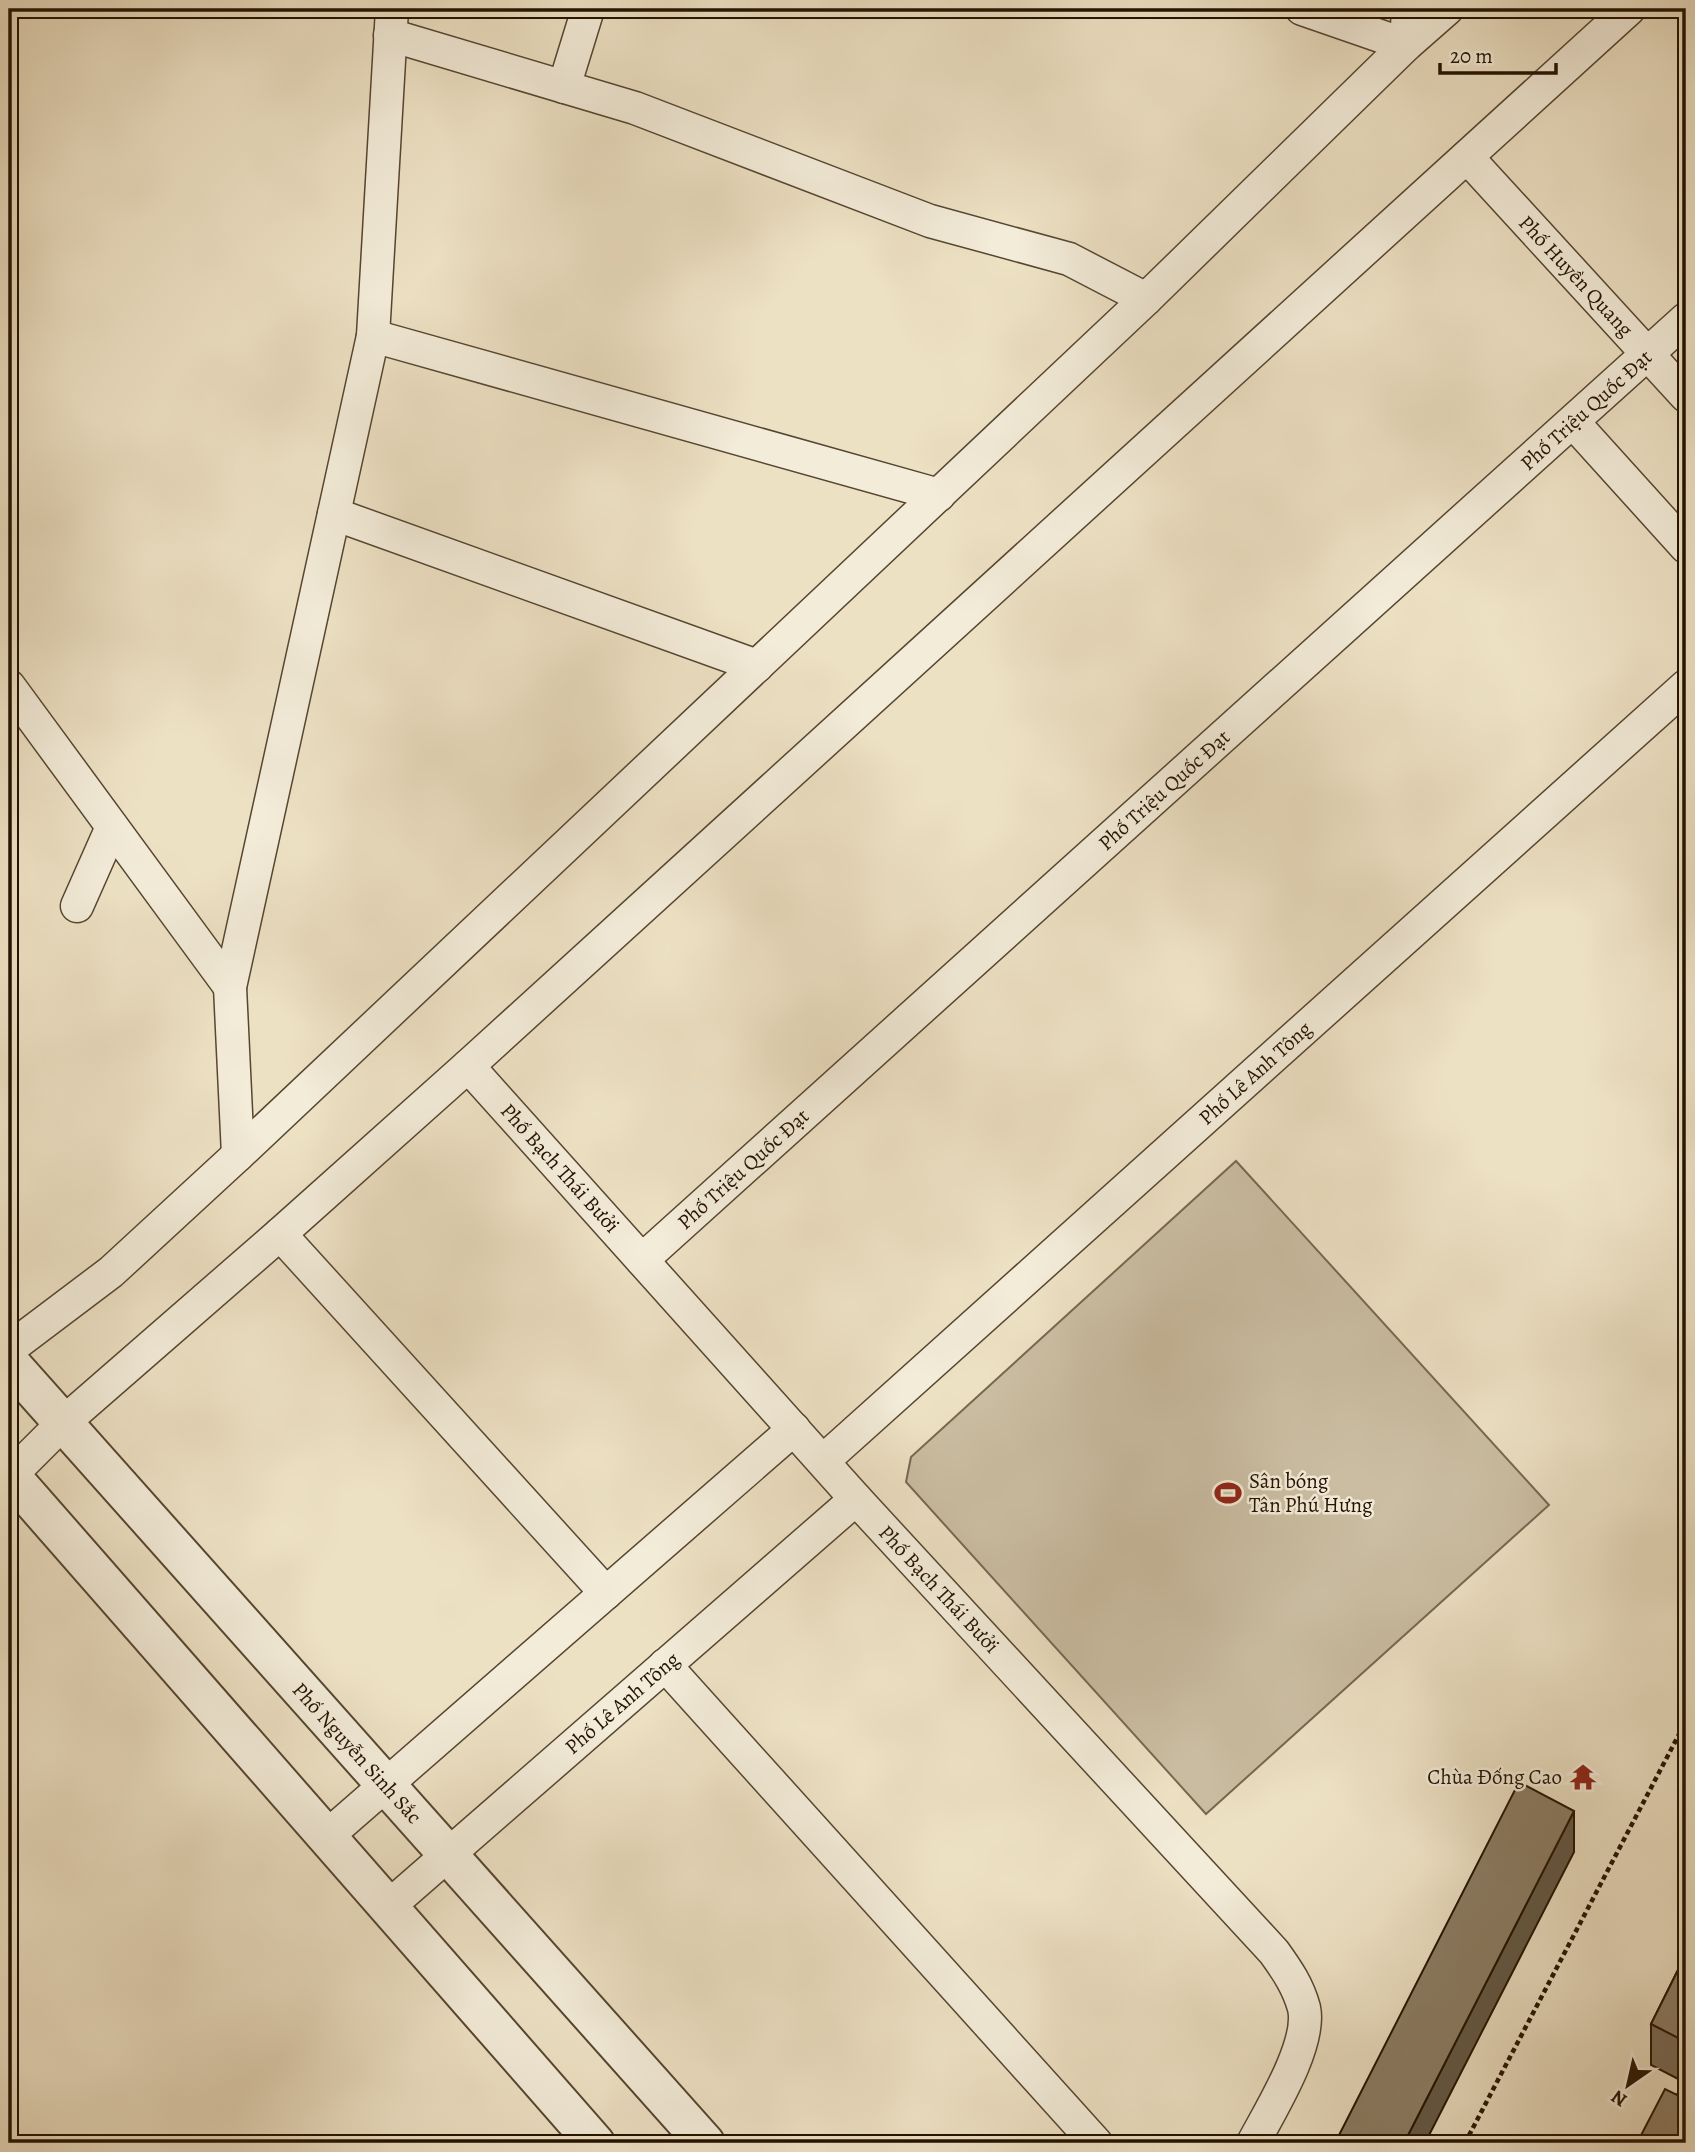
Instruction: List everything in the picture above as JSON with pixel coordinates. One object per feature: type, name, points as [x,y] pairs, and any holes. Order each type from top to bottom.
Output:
[{"type":"street","points":[[564,87],[588,9]]},
{"type":"street","points":[[1303,9],[1406,45]]},
{"type":"street","points":[[1406,45],[1408,9]]},
{"type":"street","points":[[9,1349],[111,1272],[238,1155],[1146,299],[1406,45],[1447,9]]},
{"type":"street","points":[[595,2143],[10,1475],[63,1423],[468,1066],[1629,9]]},
{"type":"street","points":[[238,1155],[230,987],[373,336],[391,22],[564,87],[635,108],[930,221],[1069,259],[1146,299]]},
{"type":"street","name":"Phố Huyền Quang","points":[[1467,157],[1686,396]]},
{"type":"street","name":"Phố Triệu Quốc Đạt","points":[[642,1260],[1686,319]]},
{"type":"street","points":[[373,336],[939,495]]},
{"type":"street","points":[[1573,422],[1686,547]]},
{"type":"street","points":[[334,514],[757,666]]},
{"type":"street","points":[[9,686],[230,987]]},
{"type":"street","name":"Phố Lê Anh Tông","points":[[823,1461],[1686,686]]},
{"type":"street","points":[[77,906],[112,827]]},
{"type":"street","name":"Phố Bạch Thái Bưởi","points":[[468,1066],[856,1499],[1274,1952],[1294,1980],[1305,2011],[1302,2039],[1290,2071],[1254,2143]]},
{"type":"street","points":[[280,1234],[606,1593]]},
{"type":"street","name":"Phố Nguyễn Sinh Sắc","points":[[9,1362],[705,2143]]},
{"type":"street","points":[[326,1837],[794,1429]]},
{"type":"street","name":"Phố Lê Anh Tông","points":[[388,1907],[856,1499]]},
{"type":"street","points":[[665,1665],[1096,2143]]},
{"type":"path","points":[[1465,2143],[1686,1721]]},
{"type":"shaded area","name":"Sân bóng Tân Phú Hưng","points":[[1236,1161],[1549,1505],[1206,1814],[906,1482],[911,1457]]},
{"type":"building","points":[[1519,1782],[1574,1811],[1404,2143],[1335,2143]]},
{"type":"building","points":[[1686,1954],[1686,2042],[1651,2024]]},
{"type":"building","points":[[1686,2077],[1686,2143],[1637,2143],[1665,2089],[1677,2095]]},
{"type":"place","name":"Sân bóng Tân Phú Hưng","points":[[1228,1493]]},
{"type":"place","name":"Chùa Đống Cao","points":[[1583,1777]]}]
